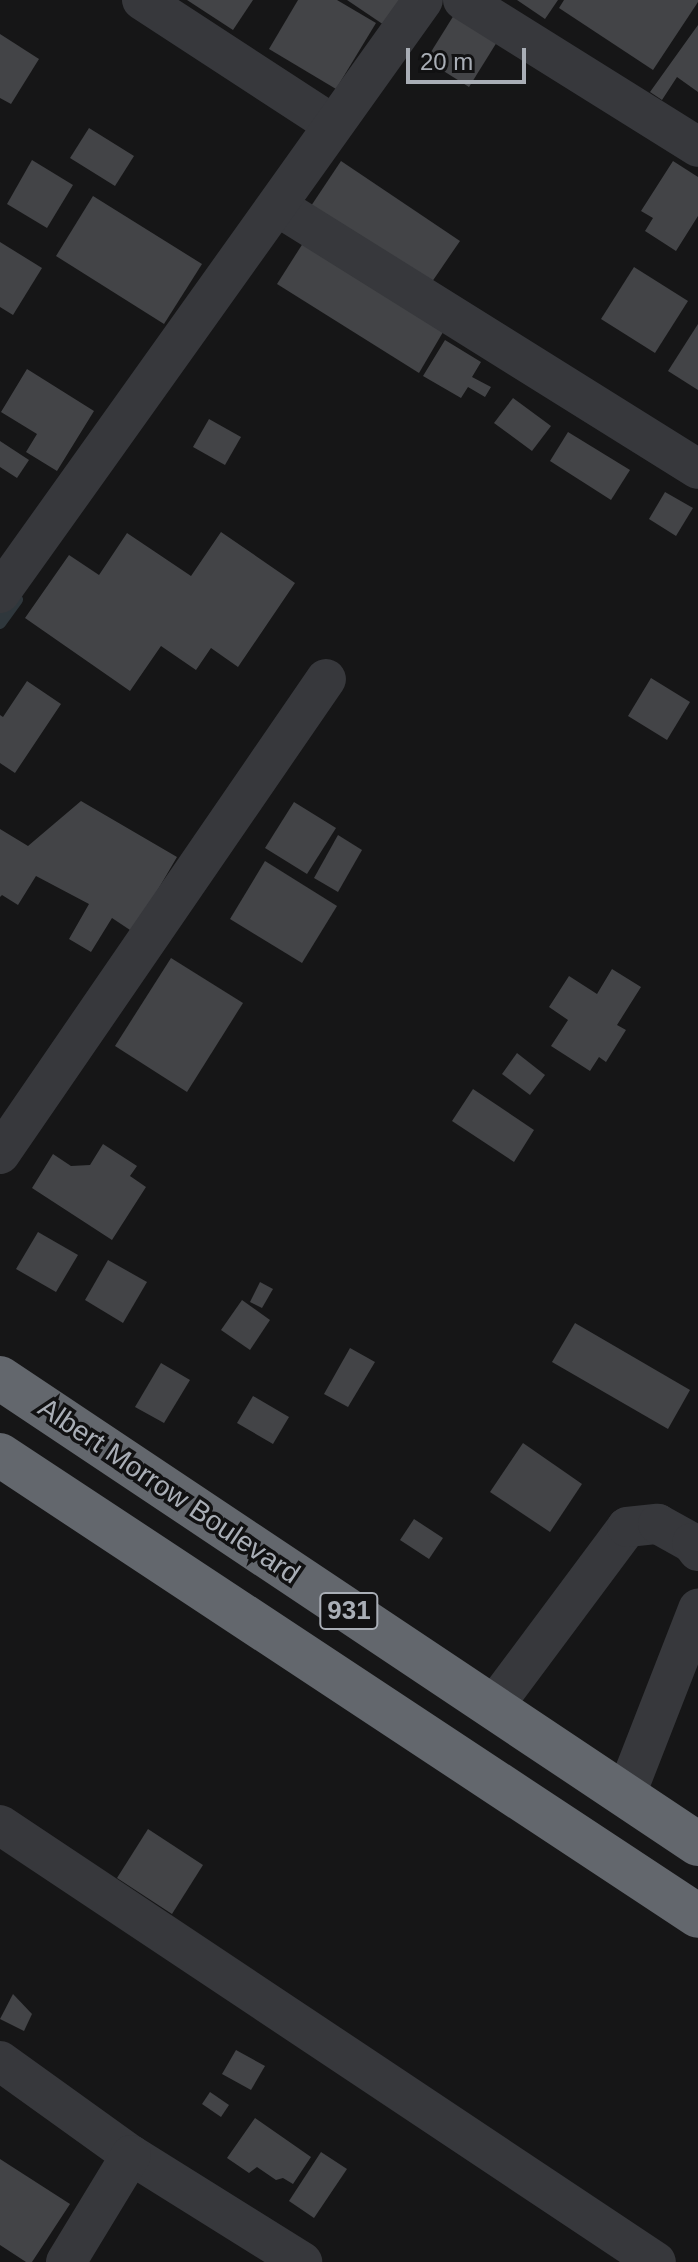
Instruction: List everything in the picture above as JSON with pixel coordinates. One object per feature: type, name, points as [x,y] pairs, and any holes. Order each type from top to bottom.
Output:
[{"type":"highway","name":"Albert Morrow Boulevard","points":[[0,1378],[698,1844]]},
{"type":"highway","name":"931","points":[[0,1455],[698,1916]]},
{"type":"street","points":[[142,0],[332,124]]},
{"type":"street","points":[[0,593],[423,0]]},
{"type":"street","points":[[463,0],[698,147]]},
{"type":"street","points":[[277,206],[698,469]]},
{"type":"street","points":[[0,1154],[326,679]]},
{"type":"street","points":[[493,1707],[627,1527],[658,1524],[692,1543],[698,1551]]},
{"type":"street","points":[[626,1794],[698,1609]]},
{"type":"street","points":[[0,1825],[656,2262]]},
{"type":"street","points":[[0,2061],[131,2155],[302,2262]]},
{"type":"street","points":[[66,2262],[131,2155]]},
{"type":"building","points":[[187,0],[253,0],[233,30]]},
{"type":"building","points":[[298,0],[337,0],[376,23],[336,89],[269,49]]},
{"type":"building","points":[[347,0],[405,0],[387,27]]},
{"type":"building","points":[[517,0],[558,0],[545,19]]},
{"type":"building","points":[[564,0],[698,2],[653,70],[559,8]]},
{"type":"building","points":[[454,15],[497,42],[469,87],[426,60]]},
{"type":"building","points":[[698,25],[698,92],[677,77],[662,100],[650,92]]},
{"type":"building","points":[[0,34],[39,59],[11,104],[0,98]]},
{"type":"building","points":[[89,128],[134,156],[115,186],[70,158]]},
{"type":"building","points":[[32,160],[73,185],[47,228],[7,204]]},
{"type":"building","points":[[341,161],[460,241],[425,292],[307,212]]},
{"type":"building","points":[[673,161],[698,177],[698,216],[676,251],[645,231],[653,218],[641,211]]},
{"type":"building","points":[[93,196],[202,264],[164,324],[56,256]]},
{"type":"building","points":[[305,240],[446,327],[419,373],[277,284]]},
{"type":"building","points":[[0,242],[42,268],[13,315],[0,307]]},
{"type":"building","points":[[634,267],[688,301],[655,353],[601,319]]},
{"type":"building","points":[[698,324],[698,390],[668,371]]},
{"type":"building","points":[[445,340],[481,362],[472,377],[491,387],[485,397],[468,387],[461,398],[423,376]]},
{"type":"building","points":[[27,369],[94,411],[57,471],[26,452],[37,434],[1,412]]},
{"type":"building","points":[[513,398],[551,426],[532,451],[494,423]]},
{"type":"building","points":[[209,419],[241,437],[225,465],[193,447]]},
{"type":"building","points":[[568,432],[630,470],[611,500],[550,461]]},
{"type":"building","points":[[0,441],[29,460],[17,478],[0,467]]},
{"type":"building","points":[[665,492],[693,508],[676,536],[649,519]]},
{"type":"building","points":[[221,532],[295,583],[238,667],[211,648],[196,670],[161,646],[130,691],[25,618],[69,555],[99,575],[127,533],[191,576]]},
{"type":"building","points":[[651,678],[690,702],[667,740],[628,716]]},
{"type":"building","points":[[27,681],[61,704],[15,773],[0,763],[0,715],[3,717]]},
{"type":"building","points":[[81,801],[177,857],[133,932],[112,918],[91,952],[69,939],[89,904],[36,876],[18,905],[2,895],[0,897],[0,829],[28,846]]},
{"type":"building","points":[[294,802],[336,828],[307,874],[265,848]]},
{"type":"building","points":[[338,835],[362,850],[338,892],[314,878]]},
{"type":"building","points":[[265,861],[337,906],[302,963],[230,919]]},
{"type":"building","points":[[171,958],[243,1003],[187,1092],[115,1046]]},
{"type":"building","points":[[612,969],[641,987],[617,1025],[626,1030],[606,1062],[599,1057],[590,1071],[551,1046],[568,1020],[549,1007],[569,976],[597,994]]},
{"type":"building","points":[[517,1053],[545,1075],[530,1095],[502,1074]]},
{"type":"building","points":[[473,1089],[534,1130],[514,1162],[452,1121]]},
{"type":"building","points":[[103,1144],[137,1166],[130,1176],[146,1187],[112,1240],[32,1188],[53,1154],[71,1166],[90,1165]]},
{"type":"building","points":[[38,1232],[78,1255],[56,1292],[16,1269]]},
{"type":"building","points":[[108,1260],[147,1282],[123,1323],[85,1300]]},
{"type":"building","points":[[260,1282],[273,1289],[262,1308],[250,1302]]},
{"type":"building","points":[[242,1300],[270,1320],[250,1350],[221,1330]]},
{"type":"building","points":[[575,1323],[690,1390],[668,1429],[552,1362]]},
{"type":"building","points":[[350,1348],[375,1362],[348,1407],[324,1394]]},
{"type":"building","points":[[161,1363],[190,1380],[164,1423],[135,1407]]},
{"type":"building","points":[[253,1396],[289,1417],[273,1444],[237,1423]]},
{"type":"building","points":[[523,1443],[582,1484],[550,1532],[490,1492]]},
{"type":"building","points":[[414,1519],[443,1538],[429,1559],[400,1540]]},
{"type":"building","points":[[148,1829],[203,1865],[172,1914],[117,1878]]},
{"type":"building","points":[[13,1994],[32,2014],[24,2031],[0,2019]]},
{"type":"building","points":[[236,2050],[265,2066],[251,2090],[222,2074]]},
{"type":"building","points":[[210,2092],[229,2105],[221,2117],[202,2104]]},
{"type":"building","points":[[255,2118],[311,2157],[293,2184],[283,2178],[276,2180],[257,2167],[249,2173],[227,2158]]},
{"type":"building","points":[[321,2152],[347,2169],[314,2218],[289,2201]]},
{"type":"building","points":[[0,2159],[70,2204],[32,2262],[26,2262],[0,2245]]},
{"type":"waterway","points":[[0,623],[17,600]]}]
